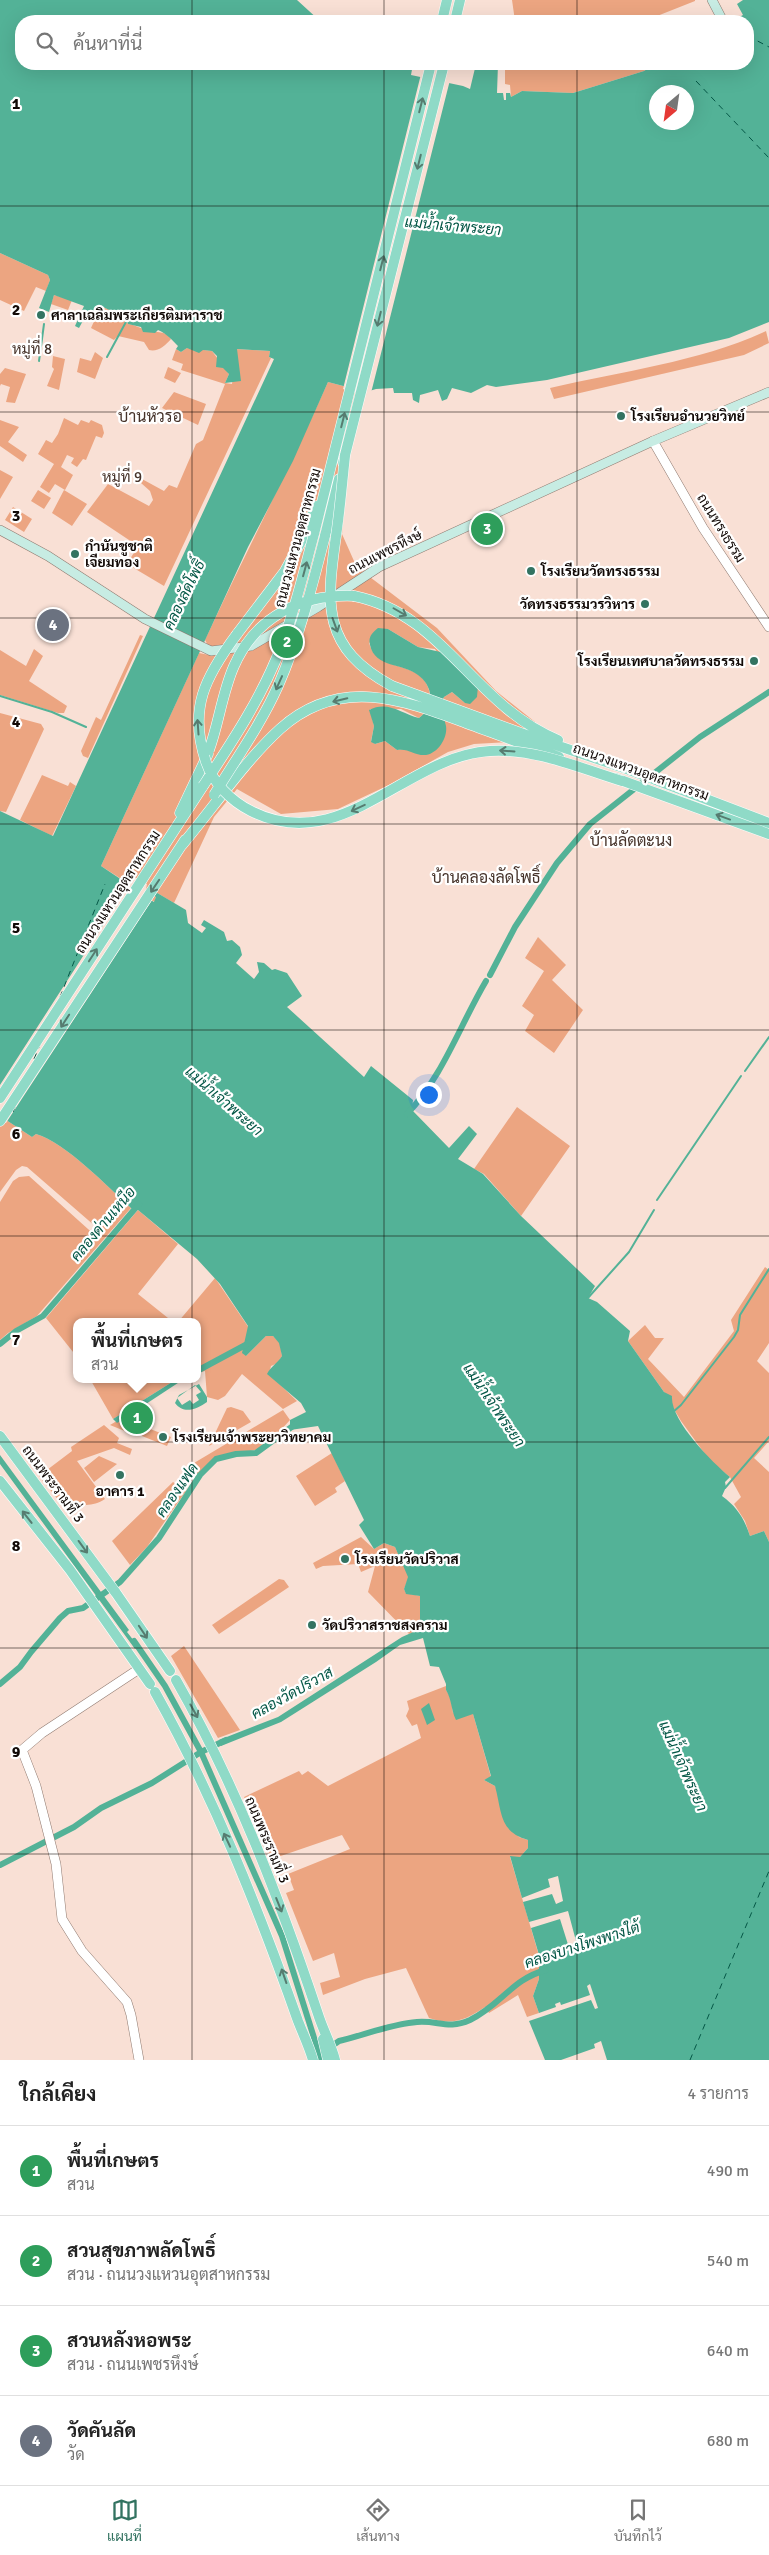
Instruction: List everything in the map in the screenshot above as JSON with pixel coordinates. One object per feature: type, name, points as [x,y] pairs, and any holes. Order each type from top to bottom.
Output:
[{"type":"main road","points":[[443,15],[447,0]]},
{"type":"main road","points":[[456,15],[460,0]]},
{"type":"main road","points":[[710,1],[719,15]]},
{"type":"main road","name":"ถนนวงแหวนอุตสาหกรรม","points":[[0,1098],[238,732],[262,689],[281,647],[296,602],[331,468],[430,70]]},
{"type":"main road","name":"ถนนวงแหวนอุตสาหกรรม","points":[[0,1121],[182,845],[264,714],[292,652],[310,594],[442,70]]},
{"type":"main road","name":"ถนนเพชรหึงษ์","points":[[0,530],[44,554],[145,619],[211,651],[251,646],[318,607],[379,567],[653,441],[765,394]]},
{"type":"main road","name":"ถนนวงแหวนอุตสาหกรรม","points":[[345,456],[329,597],[336,630],[353,657],[376,677],[406,692],[627,769],[769,823]]},
{"type":"main road","points":[[331,468],[295,554],[273,589],[222,654],[206,683],[200,699],[198,729],[201,745],[215,780],[229,796],[261,816],[282,822],[304,823],[324,820],[361,807],[453,758],[490,751],[525,753],[622,781]]},
{"type":"main road","points":[[169,839],[209,750],[226,688],[243,650],[271,619],[302,602],[319,597],[354,596],[385,604],[401,612],[429,634],[486,692],[520,721],[554,739],[627,769]]},
{"type":"main road","name":"ถนนวงแหวนอุตสาหกรรม","points":[[182,845],[255,756],[282,727],[316,706],[352,697],[388,698],[406,702],[769,834]]},
{"type":"main road","name":"ถนนพระรามที่ 3","points":[[0,1436],[109,1583],[170,1671]]},
{"type":"main road","points":[[0,1481],[70,1570],[153,1688],[195,1764],[247,1884],[282,1972],[310,2060]]},
{"type":"main road","name":"ถนนพระรามที่ 3","points":[[176,1680],[212,1747],[291,1935],[330,2052]]},
{"type":"street","name":"ถนนทรงธรรม","points":[[653,441],[703,528],[769,627]]},
{"type":"street","points":[[139,1669],[23,1746],[22,1750],[36,1786],[51,1843],[62,1919],[82,1951],[127,2002],[139,2060]]},
{"type":"shaded area","points":[[512,0],[695,0],[660,15],[514,15]]},
{"type":"shaded area","points":[[505,70],[646,70],[573,93],[522,91],[511,97],[510,85],[505,84]]},
{"type":"shaded area","points":[[0,253],[48,275],[50,280],[46,291],[36,287],[24,311],[0,300]]},
{"type":"shaded area","points":[[54,295],[72,300],[68,310],[51,304]]},
{"type":"shaded area","points":[[101,306],[126,318],[128,324],[149,331],[164,333],[171,339],[161,348],[155,350],[149,350],[144,342],[118,336],[114,340],[91,328]]},
{"type":"shaded area","points":[[766,331],[769,343],[744,355],[554,399],[550,388],[660,365],[714,351]]},
{"type":"shaded area","points":[[187,348],[212,351],[229,374],[225,383],[232,384],[236,349],[270,351],[269,357],[271,358],[164,586],[127,564],[138,546],[87,512],[108,484],[149,506],[153,500],[150,491],[141,483],[142,479],[164,491],[169,485],[177,488],[196,444],[203,440],[225,384],[181,370],[183,364],[172,360],[176,349],[181,352]]},
{"type":"shaded area","points":[[95,352],[103,358],[95,379],[77,372],[80,358],[91,361]]},
{"type":"shaded area","points":[[53,356],[65,359],[59,390],[47,386],[54,369],[52,367]]},
{"type":"shaded area","points":[[168,367],[181,373],[175,383],[164,378]]},
{"type":"shaded area","points":[[5,368],[26,374],[15,403],[6,402],[10,387],[1,384],[0,386],[0,374]]},
{"type":"shaded area","points":[[328,382],[366,392],[350,451],[342,534],[354,561],[362,571],[437,628],[496,691],[535,722],[509,742],[474,744],[448,752],[391,784],[338,809],[281,814],[237,789],[214,817],[174,903],[154,891],[155,902],[142,895],[128,876],[126,882],[101,866],[199,653],[209,655],[211,651],[205,640]],"holes":[[[388,629],[418,647],[435,649],[465,703],[452,692],[444,697],[424,755],[405,749],[397,750],[385,741],[375,744],[371,741],[374,726],[370,709],[401,709],[419,718],[428,707],[430,695],[429,689],[422,678],[416,673],[382,660],[372,650],[369,643]]]},
{"type":"shaded area","points":[[174,392],[206,404],[198,425],[162,408]]},
{"type":"shaded area","points":[[64,418],[78,425],[81,420],[89,423],[91,420],[102,425],[104,433],[102,438],[96,436],[86,460],[83,459],[77,467],[71,463],[74,458],[67,455],[61,467],[73,475],[65,490],[55,484],[49,493],[40,487],[54,464],[38,454],[46,440],[52,443],[58,434]]},
{"type":"shaded area","points":[[0,420],[19,427],[8,442],[27,455],[23,462],[0,446]]},
{"type":"shaded area","points":[[0,470],[13,477],[0,499]]},
{"type":"shaded area","points":[[38,490],[51,498],[44,509],[31,501]]},
{"type":"shaded area","points":[[64,490],[87,504],[72,526],[52,513]]},
{"type":"shaded area","points":[[13,507],[32,519],[24,532],[5,520]]},
{"type":"shaded area","points":[[140,635],[143,636],[88,758],[83,756],[81,751],[96,717],[101,720]]},
{"type":"shaded area","points":[[34,649],[43,656],[29,681],[67,706],[64,713],[58,713],[0,695],[0,650],[26,666]]},
{"type":"shaded area","points":[[0,713],[41,724],[44,729],[6,812],[0,811]]},
{"type":"shaded area","points":[[42,775],[68,786],[70,782],[76,786],[52,836],[20,820]]},
{"type":"shaded area","points":[[538,937],[566,965],[552,980],[583,1010],[554,1053],[525,1031],[534,1015],[522,1006],[544,971],[525,958]]},
{"type":"shaded area","points":[[517,1107],[570,1146],[521,1216],[484,1174],[474,1169]]},
{"type":"shaded area","points":[[0,1116],[32,1137],[36,1134],[60,1146],[86,1166],[131,1208],[37,1316],[8,1333],[0,1340],[0,1202],[13,1181],[19,1177],[29,1176],[98,1238],[103,1233],[27,1167],[22,1166],[16,1170],[0,1192]]},
{"type":"shaded area","points":[[138,1210],[178,1244],[138,1294],[168,1318],[73,1318],[73,1352],[46,1318]]},
{"type":"shaded area","points":[[765,1267],[769,1270],[769,1343],[757,1361],[769,1373],[769,1441],[754,1458],[769,1472],[769,1542],[764,1531],[750,1536],[745,1521],[734,1504],[741,1497],[730,1477],[710,1461],[628,1341],[645,1325],[655,1338],[664,1338],[648,1359],[684,1397],[734,1331],[731,1320]]},
{"type":"shaded area","points":[[215,1278],[249,1328],[246,1356],[266,1336],[273,1336],[280,1343],[282,1356],[278,1363],[271,1366],[269,1374],[297,1401],[283,1409],[242,1374],[225,1396],[218,1400],[207,1397],[205,1371],[201,1372],[201,1318],[181,1318]]},
{"type":"shaded area","points":[[92,1383],[171,1383],[113,1419]]},
{"type":"shaded area","points":[[144,1405],[152,1415],[147,1425],[142,1423],[137,1436],[110,1425]]},
{"type":"shaded area","points":[[231,1407],[243,1411],[251,1422],[209,1446],[227,1408]]},
{"type":"shaded area","points":[[283,1410],[290,1420],[270,1442],[260,1449],[214,1459],[198,1475],[189,1466]]},
{"type":"shaded area","points":[[104,1425],[119,1438],[117,1443],[132,1449],[130,1455],[114,1448],[77,1461],[105,1499],[67,1511],[39,1476],[72,1451],[71,1447]]},
{"type":"shaded area","points":[[145,1427],[171,1437],[167,1446],[142,1436]]},
{"type":"shaded area","points":[[332,1453],[345,1481],[335,1488],[337,1492],[315,1506],[296,1476]]},
{"type":"shaded area","points":[[99,1456],[117,1464],[94,1482],[84,1468]]},
{"type":"shaded area","points":[[173,1482],[186,1491],[147,1547],[130,1565],[112,1541]]},
{"type":"shaded area","points":[[361,1537],[374,1549],[384,1543],[395,1547],[409,1577],[404,1589],[406,1593],[420,1596],[420,1629],[409,1634],[368,1592],[375,1566],[361,1572],[358,1564],[323,1566],[316,1569],[313,1563]]},
{"type":"shaded area","points":[[279,1579],[284,1580],[289,1587],[219,1634],[212,1625]]},
{"type":"shaded area","points":[[184,1646],[240,1730],[218,1738],[171,1656]]},
{"type":"shaded area","points":[[446,1686],[446,1690],[451,1698],[453,1713],[473,1714],[491,1777],[484,1780],[495,1786],[519,1837],[528,1840],[528,1848],[520,1857],[510,1857],[542,1966],[539,1967],[539,1979],[533,1996],[539,2013],[527,2017],[518,1995],[489,2013],[485,2007],[458,2020],[445,2021],[429,2018],[406,1968],[365,1979],[323,1995],[320,1983],[340,1977],[334,1953],[313,1961],[286,1893],[294,1890],[288,1874],[350,1849],[342,1835],[272,1859],[244,1797],[299,1771],[302,1775],[308,1771],[328,1786],[421,1738],[417,1724],[412,1726],[406,1716],[409,1709],[407,1701]]},
{"type":"water","points":[[0,0],[297,0],[313,15],[15,15],[15,70],[412,70],[411,75],[470,89],[475,70],[498,70],[497,93],[503,93],[504,100],[506,100],[506,93],[510,93],[511,97],[522,91],[573,93],[646,70],[754,70],[754,15],[743,15],[737,4],[743,0],[769,0],[769,322],[729,338],[547,380],[496,387],[487,385],[471,393],[452,388],[447,399],[442,401],[438,390],[420,395],[419,403],[413,400],[412,393],[394,393],[393,388],[376,389],[366,392],[328,382],[293,461],[248,547],[101,866],[125,882],[128,876],[145,885],[142,895],[154,902],[156,897],[153,895],[154,891],[186,910],[188,923],[202,933],[206,928],[201,925],[204,920],[224,932],[227,941],[232,940],[240,947],[242,955],[236,963],[254,979],[259,972],[257,962],[264,963],[272,970],[275,969],[287,973],[302,996],[287,1007],[364,1077],[371,1066],[413,1100],[412,1110],[449,1148],[469,1126],[477,1134],[458,1159],[483,1174],[521,1216],[595,1286],[588,1298],[597,1302],[630,1331],[628,1341],[664,1392],[672,1396],[673,1406],[685,1428],[703,1451],[730,1477],[725,1482],[726,1487],[722,1496],[739,1513],[750,1536],[764,1531],[769,1542],[769,2060],[607,2060],[601,2041],[594,2044],[595,2048],[561,2060],[545,2060],[529,2021],[591,2000],[595,2009],[598,2008],[590,1984],[587,1986],[590,1995],[561,2005],[560,2002],[555,2004],[556,2007],[539,2013],[533,1996],[539,1979],[539,1967],[542,1965],[531,1928],[560,1919],[571,1954],[576,1953],[573,1943],[576,1941],[568,1911],[529,1922],[523,1902],[552,1894],[556,1904],[563,1901],[558,1876],[548,1879],[550,1887],[522,1898],[510,1856],[520,1857],[528,1848],[528,1840],[512,1832],[503,1820],[495,1786],[484,1780],[491,1776],[473,1714],[456,1720],[446,1690],[446,1684],[439,1667],[430,1666],[423,1638],[400,1645],[281,1722],[221,1746],[219,1740],[278,1717],[402,1637],[420,1629],[420,1596],[406,1594],[404,1589],[408,1577],[395,1547],[384,1543],[374,1549],[359,1525],[364,1520],[318,1426],[290,1430],[290,1420],[306,1412],[301,1403],[267,1374],[282,1356],[279,1343],[273,1336],[266,1336],[246,1356],[242,1353],[248,1326],[220,1284],[197,1259],[138,1210],[131,1208],[86,1166],[60,1146],[36,1134],[32,1137],[0,1116],[0,811],[53,836],[274,359],[269,357],[270,351],[237,349],[241,381],[225,383],[229,374],[223,368],[216,367],[217,356],[212,351],[203,350],[199,353],[187,348],[181,352],[176,349],[178,346],[169,337],[158,330],[155,333],[143,332],[141,327],[128,324],[126,318],[101,306],[95,319],[85,317],[79,328],[75,326],[84,306],[54,295],[49,312],[39,308],[50,280],[48,275],[0,253]]},
{"type":"water","points":[[378,628],[388,629],[418,647],[445,653],[478,686],[477,697],[470,704],[465,703],[452,692],[444,697],[439,707],[445,721],[445,736],[441,745],[429,754],[420,755],[397,750],[385,741],[375,744],[371,742],[374,726],[369,710],[382,706],[389,707],[419,718],[427,710],[430,698],[430,691],[423,679],[412,671],[383,661],[373,652],[370,645],[370,637]]},
{"type":"water","points":[[171,1383],[178,1383],[117,1423],[113,1419]]},
{"type":"water","points":[[199,1384],[207,1397],[207,1402],[191,1410],[182,1409],[175,1403],[177,1398],[182,1405],[190,1400],[193,1404],[199,1400],[196,1395],[201,1392],[196,1386]]},
{"type":"water","points":[[0,1455],[129,1630],[127,1632],[138,1646],[135,1649],[0,1464]]},
{"type":"water","points":[[429,1703],[435,1720],[427,1725],[421,1709]]},
{"type":"pier","points":[[421,74],[450,80],[371,393],[365,395],[343,389]]},
{"type":"pier","points":[[134,877],[147,884],[145,894],[154,889],[158,891],[6,1123],[0,1119],[0,1085]]},
{"type":"waterway","points":[[107,357],[127,320]]},
{"type":"waterway","points":[[39,361],[44,324]]},
{"type":"waterway","points":[[490,975],[515,927],[557,863],[590,824],[700,737],[769,692]]},
{"type":"waterway","points":[[0,696],[52,712],[86,727]]},
{"type":"waterway","points":[[407,1114],[420,1099],[441,1067],[486,981]]},
{"type":"waterway","points":[[745,1071],[769,1037]]},
{"type":"waterway","points":[[657,1200],[741,1076]]},
{"type":"waterway","name":"คลองด่านเหนือ","points":[[0,1344],[16,1331],[43,1316],[139,1204]]},
{"type":"waterway","points":[[587,1299],[629,1252],[654,1210]]},
{"type":"waterway","points":[[673,1412],[681,1405],[734,1337],[738,1330],[740,1315],[769,1269]]},
{"type":"waterway","points":[[201,1369],[251,1342]]},
{"type":"waterway","name":"คลองแฟด","points":[[0,1684],[20,1667],[60,1618],[68,1611],[83,1608],[120,1582],[159,1538],[200,1475],[216,1459],[236,1454],[256,1453],[297,1423]]},
{"type":"waterway","points":[[725,1488],[769,1437]]},
{"type":"waterway","points":[[134,1641],[165,1686],[201,1752],[282,1936],[321,2060]]},
{"type":"waterway","name":"คลองวัดปริวาส","points":[[0,1865],[74,1827],[101,1808],[152,1783],[201,1752],[226,1740]]},
{"type":"waterway","name":"คลองบางโพงพางใต้","points":[[329,2048],[339,2041],[407,2023],[462,2023],[481,2014],[524,1980],[546,1970]]},
{"type":"ferry route","points":[[754,39],[769,47]]},
{"type":"ferry route","points":[[696,81],[769,158]]},
{"type":"ferry route","points":[[60,997],[105,884]]},
{"type":"ferry route","points":[[34,1059],[40,1045]]},
{"type":"ferry route","points":[[13,1112],[15,1107]]},
{"type":"ferry route","points":[[690,2060],[769,1871]]},
{"type":"place","name":"ศาลาเฉลิมพระเกียรติมหาราช","points":[[41,315]]},
{"type":"place","name":"โรงเรียนอำนวยวิทย์","points":[[621,416]]},
{"type":"place","name":"สวนหลังหอพระ","points":[[487,529]]},
{"type":"place","name":"กำนันชูชาติ เจียมทอง","points":[[75,554]]},
{"type":"place","name":"โรงเรียนวัดทรงธรรม","points":[[531,571]]},
{"type":"place","name":"วัดทรงธรรมวรวิหาร","points":[[645,604]]},
{"type":"place","name":"วัดคันลัด","points":[[53,625]]},
{"type":"place","name":"สวนสุขภาพลัดโพธิ์","points":[[287,642]]},
{"type":"place","name":"โรงเรียนเทศบาลวัดทรงธรรม","points":[[754,661]]},
{"type":"place","name":"พื้นที่เกษตร","points":[[137,1418]]},
{"type":"place","name":"โรงเรียนเจ้าพระยาวิทยาคม","points":[[163,1437]]},
{"type":"place","name":"อาคาร 1","points":[[120,1475]]},
{"type":"place","name":"โรงเรียนวัดปริวาส","points":[[345,1559]]},
{"type":"place","name":"วัดปริวาสราชสงคราม","points":[[312,1625]]},
{"type":"district","name":"หมู่ที่ 8","points":[[32,349]]},
{"type":"district","name":"บ้านหัวรอ","points":[[150,417]]},
{"type":"district","name":"หมู่ที่ 9","points":[[122,477]]},
{"type":"district","name":"บ้านลัดตะนง","points":[[631,841]]},
{"type":"district","name":"บ้านคลองลัดโพธิ์","points":[[486,878]]},
{"type":"water label","name":"แม่น้ำเจ้าพระยา","points":[[453,226]]},
{"type":"water label","name":"คลองลัดโพธิ์","points":[[184,595]]},
{"type":"water label","name":"แม่น้ำเจ้าพระยา","points":[[224,1101]]},
{"type":"water label","name":"แม่น้ำเจ้าพระยา","points":[[494,1405]]},
{"type":"water label","name":"แม่น้ำเจ้าพระยา","points":[[683,1766]]}]
